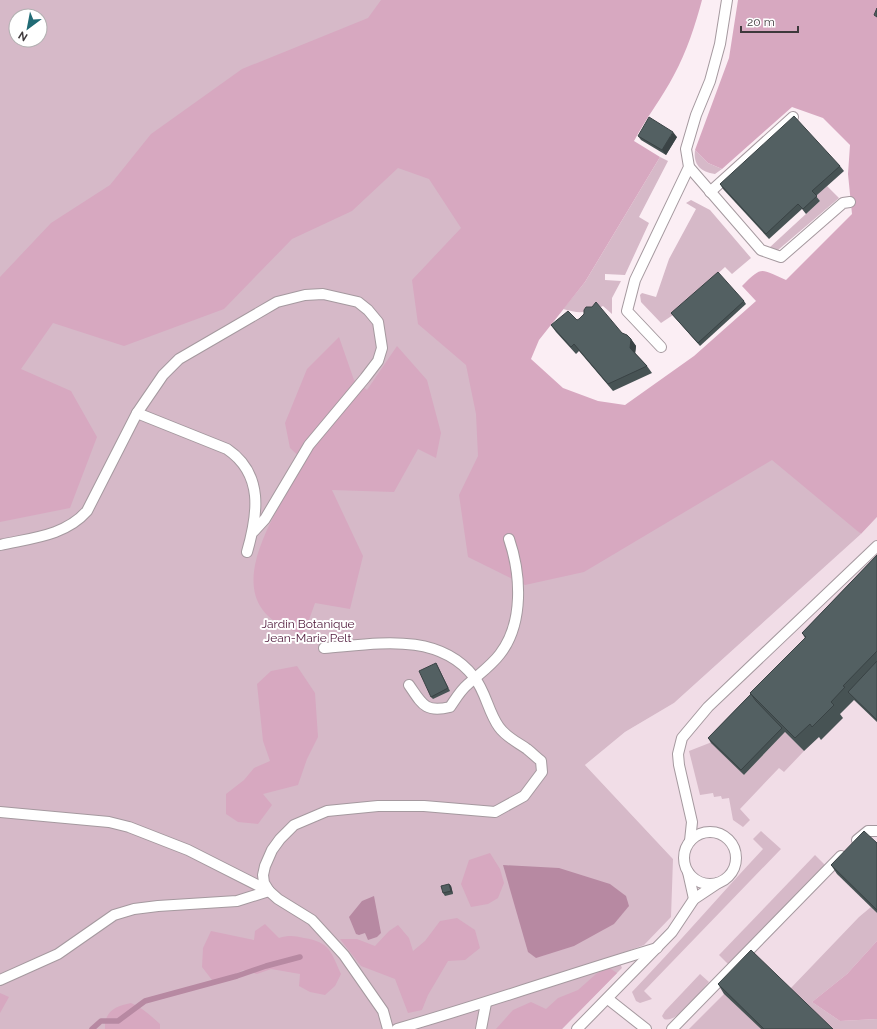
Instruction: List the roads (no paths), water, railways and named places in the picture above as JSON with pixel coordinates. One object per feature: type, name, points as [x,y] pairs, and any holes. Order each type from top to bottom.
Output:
[{"type":"lane","points":[[728,0],[718,52],[686,149],[689,167],[761,250],[781,258],[843,203],[850,202]]},
{"type":"lane","points":[[710,192],[792,117]]},
{"type":"lane","points":[[660,347],[627,311],[635,280],[689,167]]},
{"type":"lane","points":[[0,545],[54,533],[78,521],[86,511],[137,413],[163,375],[179,359],[277,302],[305,295],[323,294],[344,297],[358,302],[368,310],[378,322],[381,333],[382,348],[378,361],[366,378],[309,445],[268,514],[254,531]]},
{"type":"lane","points":[[137,413],[227,449],[238,457],[251,475],[255,489],[254,531],[248,552]]},
{"type":"lane","points":[[409,685],[422,704],[431,709],[450,707],[467,685],[476,679],[500,654],[514,629],[517,613],[518,595],[513,551],[510,539]]},
{"type":"lane","points":[[694,899],[684,856],[690,841],[692,822],[678,765],[678,754],[682,738],[708,707],[877,546]]},
{"type":"lane","points":[[269,891],[264,883],[264,875],[265,866],[272,850],[280,838],[294,825],[308,818],[326,811],[378,806],[424,806],[495,812],[524,796],[542,772],[541,761],[527,749],[508,737],[498,726],[476,679],[462,663],[446,653],[429,647],[388,643],[324,648]]},
{"type":"lane","points":[[0,812],[94,820],[129,827],[188,850],[269,891],[278,899],[312,920],[344,955],[383,1011],[388,1029]]},
{"type":"lane","points":[[578,1029],[672,932],[694,899],[726,878],[732,872],[735,864],[735,855],[733,847],[728,840],[721,835],[692,822]]},
{"type":"lane","points":[[672,1029],[862,835],[868,831],[877,831]]},
{"type":"lane","points":[[690,841],[704,833],[713,832]]},
{"type":"lane","points":[[688,872],[701,882],[709,884],[718,883]]},
{"type":"lane","points":[[0,980],[58,954],[114,915],[134,909],[158,906],[237,901],[269,891]]},
{"type":"lane","points":[[397,1029],[486,1003],[657,948]]},
{"type":"lane","points":[[608,999],[646,1029]]},
{"type":"lane","points":[[481,1029],[486,1003]]},
{"type":"waterway","points":[[92,1029],[101,1021],[118,1021],[145,1001],[300,957]]},
{"type":"park label","name":"Jardin Botanique Jean-Marie Pelt","points":[[308,631]]}]
